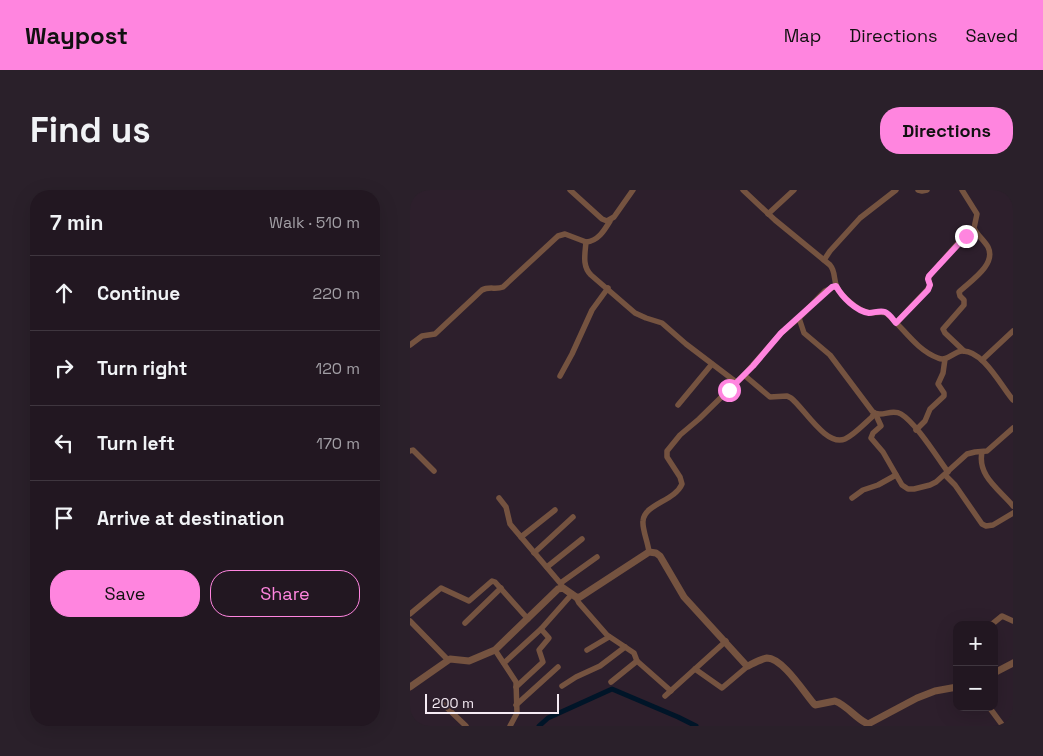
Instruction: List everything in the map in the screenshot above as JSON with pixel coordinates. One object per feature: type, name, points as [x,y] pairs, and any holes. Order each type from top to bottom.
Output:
[{"type":"street","points":[[570,190],[602,219],[610,221]]},
{"type":"street","points":[[410,346],[422,336],[435,334],[482,290],[503,287],[558,236],[565,234],[586,242],[598,237],[633,190]]},
{"type":"street","points":[[743,190],[768,214],[824,260],[834,272],[836,286],[855,307],[868,313],[886,313],[927,352],[940,360],[954,353],[964,351],[974,353],[982,360],[1013,400]]},
{"type":"street","points":[[768,214],[794,190]]},
{"type":"street","points":[[824,260],[860,218],[896,190]]},
{"type":"street","points":[[918,190],[927,190]]},
{"type":"street","points":[[896,323],[928,290],[930,285],[928,278],[931,274],[959,242],[974,230],[977,214],[962,190]]},
{"type":"street","points":[[964,351],[943,329],[964,305],[964,300],[959,292],[972,281],[989,261],[988,248],[974,230]]},
{"type":"street","points":[[586,242],[586,269],[591,275],[635,313],[662,322],[736,382]]},
{"type":"street","points":[[649,552],[648,540],[643,524],[644,517],[650,509],[675,494],[682,484],[667,457],[667,451],[680,434],[699,419],[744,375],[781,333],[799,318],[825,291],[836,286]]},
{"type":"street","points":[[560,376],[592,310],[608,288]]},
{"type":"street","points":[[799,318],[804,333],[830,355],[875,414],[881,426],[872,433],[871,438],[883,452],[902,485],[908,489],[930,486],[967,454],[991,449],[1013,428]]},
{"type":"street","points":[[982,360],[1013,331]]},
{"type":"street","points":[[916,430],[926,420],[930,409],[944,396],[938,384],[943,373],[945,359]]},
{"type":"street","points":[[678,405],[712,364]]},
{"type":"street","points":[[744,375],[770,398],[787,396],[791,398],[824,433],[835,440],[841,441],[846,439],[875,414],[898,413],[907,419],[916,430],[982,524],[986,526],[993,525],[1013,513]]},
{"type":"street","points":[[410,450],[413,450],[434,471]]},
{"type":"street","points":[[982,452],[981,464],[983,472],[1013,506]]},
{"type":"street","points":[[852,498],[863,490],[896,476]]},
{"type":"street","points":[[499,498],[506,508],[510,524],[561,586],[574,596],[609,637],[634,653],[638,661],[671,691]]},
{"type":"street","points":[[521,536],[555,510]]},
{"type":"street","points":[[534,552],[573,517]]},
{"type":"street","points":[[547,567],[582,539]]},
{"type":"street","points":[[574,596],[580,597],[649,552],[656,553],[660,556],[684,597],[748,666]]},
{"type":"street","points":[[410,687],[448,660],[454,658],[469,661],[495,650],[561,586],[597,557]]},
{"type":"street","points":[[410,614],[441,588],[469,601],[492,581],[501,588],[528,619]]},
{"type":"street","points":[[465,623],[501,588]]},
{"type":"street","points":[[504,663],[541,630],[574,596]]},
{"type":"street","points":[[996,621],[1002,616],[1013,621]]},
{"type":"street","points":[[410,621],[448,660]]},
{"type":"street","points":[[516,688],[543,662],[539,650],[548,638],[541,630]]},
{"type":"street","points":[[586,650],[609,637]]},
{"type":"street","points":[[665,696],[726,641]]},
{"type":"street","points":[[562,686],[600,666],[624,647]]},
{"type":"street","points":[[495,650],[515,679],[516,717],[510,726]]},
{"type":"street","points":[[695,669],[722,688],[748,666],[766,658],[771,659],[789,672],[814,705],[835,701],[868,724],[917,698],[953,688]]},
{"type":"street","points":[[611,682],[638,661]]},
{"type":"street","points":[[998,671],[1013,663]]},
{"type":"street","points":[[516,705],[558,667]]},
{"type":"street","points":[[444,705],[466,726]]},
{"type":"street","points":[[993,711],[1003,726]]},
{"type":"waterway","points":[[539,726],[548,718],[612,689],[696,726]]},
{"type":"route","points":[[729,390],[753,366],[781,333],[793,324],[825,291],[832,287],[836,286],[859,310],[868,313],[883,311],[896,323],[928,290],[930,287],[929,276],[966,236]]}]
